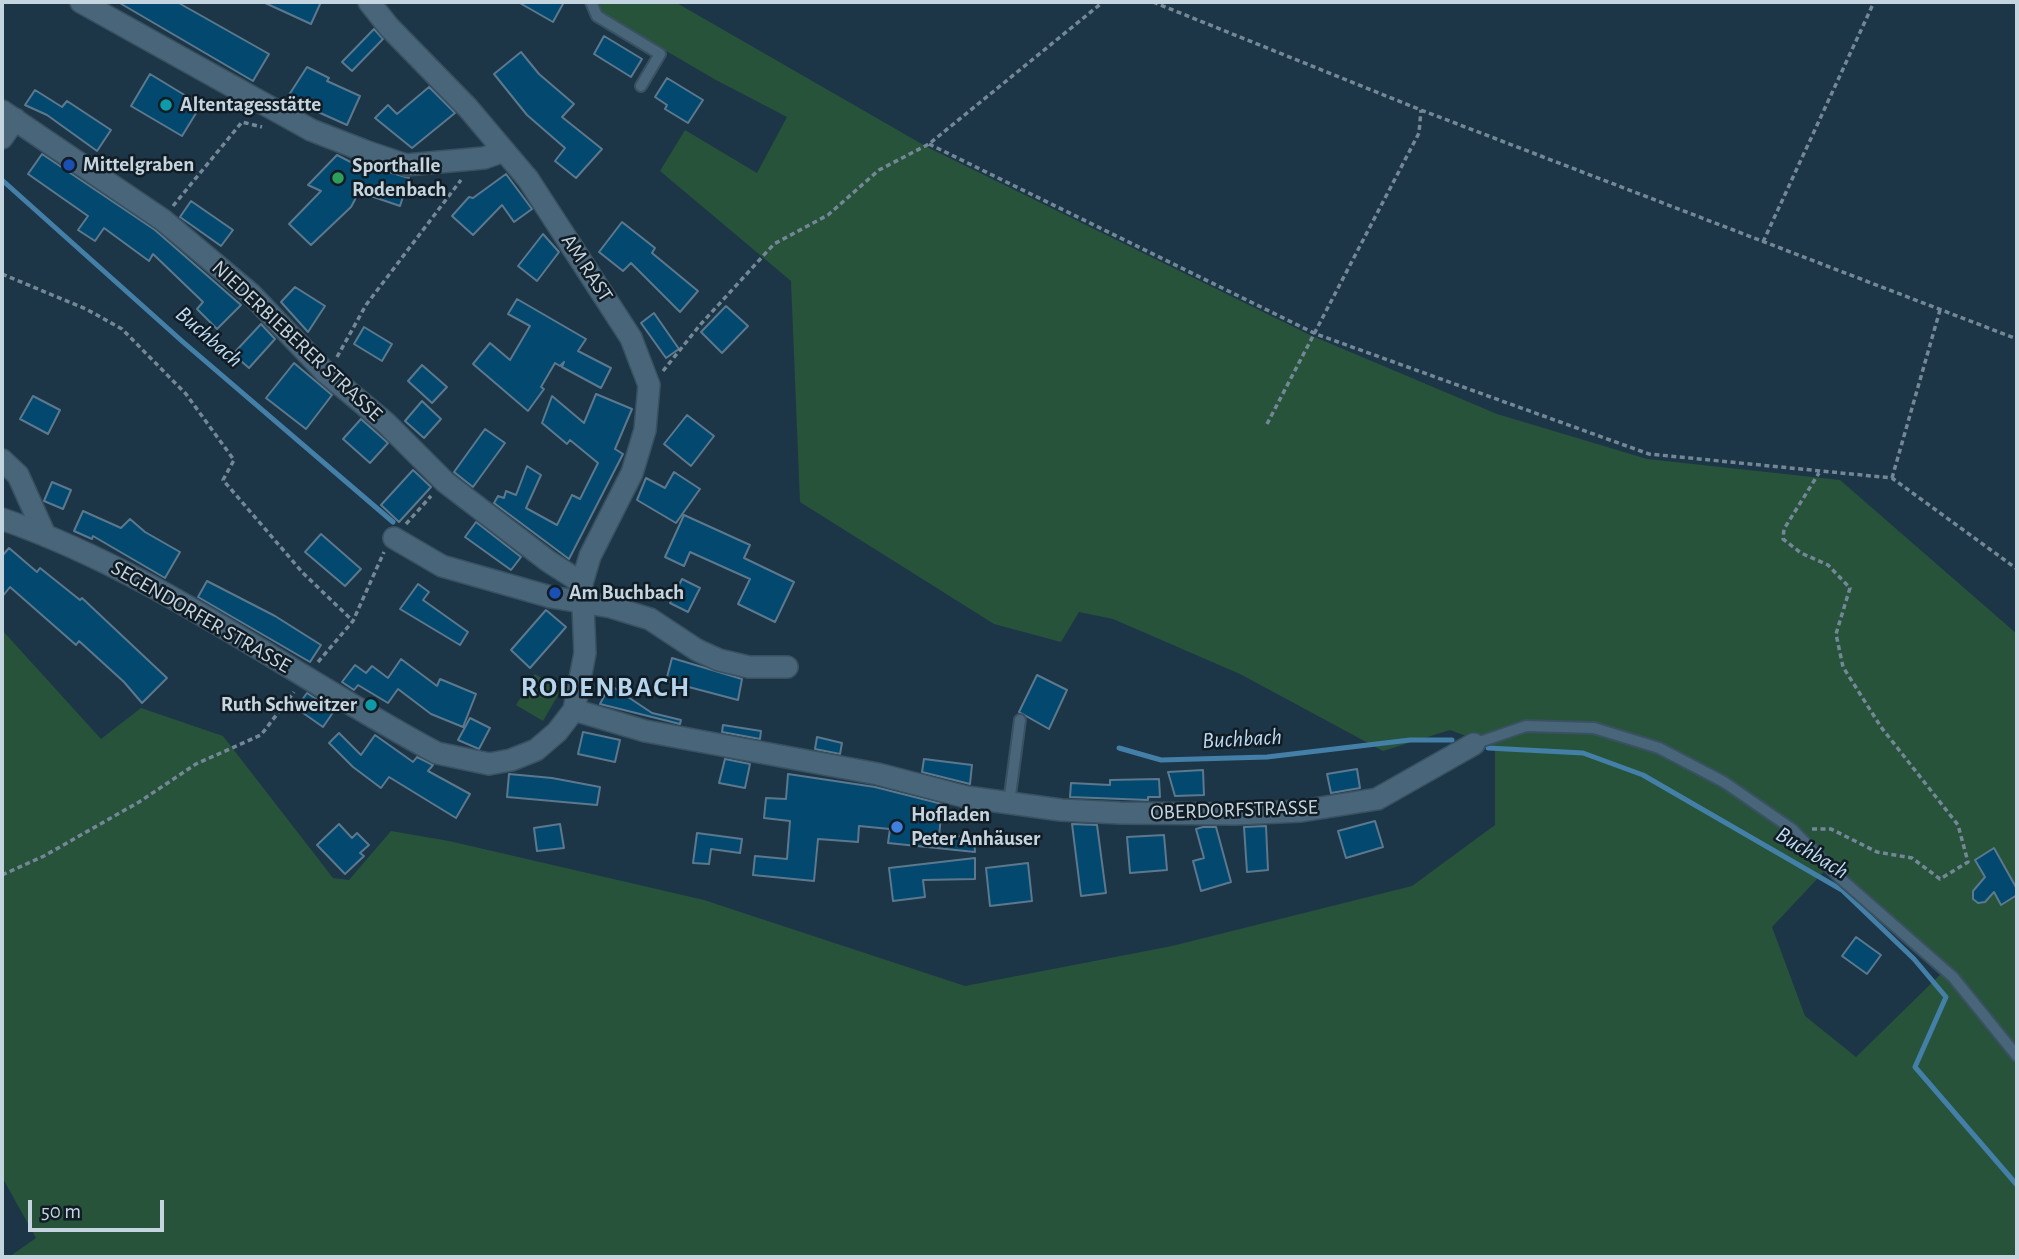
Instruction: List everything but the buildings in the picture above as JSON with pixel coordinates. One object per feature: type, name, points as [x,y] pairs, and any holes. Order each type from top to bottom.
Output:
[{"type":"street","points":[[81,2],[311,130],[406,165],[484,158],[504,151]]},
{"type":"street","name":"AM RAST","points":[[369,2],[528,179],[631,338],[649,385],[645,430],[632,473],[590,556],[582,593]]},
{"type":"street","points":[[2,138],[8,115]]},
{"type":"street","name":"NIEDERBIEBERER STRASSE","points":[[8,115],[163,220],[251,294],[326,373],[386,424],[445,482],[548,561],[582,593]]},
{"type":"street","points":[[2,460],[19,475],[44,533]]},
{"type":"street","name":"SEGENDORFER STRASSE","points":[[2,519],[44,533],[111,564],[437,753],[489,764],[511,760],[536,750],[557,732],[574,710],[585,653],[582,593]]},
{"type":"street","points":[[394,538],[442,566],[582,593],[611,607],[650,619],[697,650],[719,660],[749,667],[787,667]]},
{"type":"street","name":"OBERDORFSTRASSE","points":[[574,710],[645,732],[878,774],[966,797],[1120,814],[1301,811],[1377,799],[1474,744]]},
{"type":"lane","points":[[591,2],[597,16],[660,54],[641,86]]},
{"type":"lane","points":[[1009,803],[1020,720]]},
{"type":"lane","name":"OBERDORFSTRASSE","points":[[1474,744],[1526,726],[1594,728],[1658,748],[1724,782],[1792,829],[1840,877],[1953,976],[2017,1056]]},
{"type":"path","points":[[649,385],[774,244],[828,215],[879,170],[929,144],[1103,2]]},
{"type":"path","points":[[1153,2],[1421,110],[2017,339]]},
{"type":"path","points":[[1763,242],[1874,2]]},
{"type":"path","points":[[1267,424],[1419,133],[1421,110]]},
{"type":"path","points":[[163,220],[242,122],[266,128]]},
{"type":"path","points":[[929,144],[1316,334],[1649,454],[1819,473],[1892,478],[2017,569]]},
{"type":"path","points":[[326,373],[366,304],[456,188],[471,164],[471,158]]},
{"type":"path","points":[[2,274],[86,309],[122,329],[186,394],[234,460],[223,480],[303,573],[353,621]]},
{"type":"path","points":[[1892,478],[1940,310]]},
{"type":"path","points":[[1792,829],[1831,828],[1877,852],[1912,858],[1940,879],[1968,862],[1958,825],[1881,727],[1843,667],[1836,634],[1850,588],[1828,565],[1801,553],[1783,539],[1784,529],[1819,473]]},
{"type":"path","points":[[2,875],[44,856],[139,802],[196,764],[261,735],[305,677],[353,621],[378,561],[394,538],[445,482]]},
{"type":"green space","points":[[599,2],[675,2],[927,147],[1310,335],[1497,414],[1647,459],[1840,480],[2017,634],[2017,1257],[9,1257],[36,1238],[2,1177],[2,630],[101,739],[141,708],[223,736],[333,878],[349,880],[391,831],[449,841],[704,900],[965,986],[1172,946],[1412,886],[1495,825],[1495,747],[1450,730],[1383,751],[1240,674],[1113,619],[1079,612],[1061,642],[994,624],[800,502],[791,281],[660,171],[685,130],[757,173],[787,117],[716,80],[601,13]],"holes":[[[1832,863],[1944,971],[1856,1057],[1805,1016],[1772,927]]]},
{"type":"green space","points":[[535,674],[561,690],[543,721],[516,705]]},
{"type":"waterway","name":"Buchbach","points":[[2,180],[183,342],[393,522]]},
{"type":"waterway","name":"Buchbach","points":[[1119,748],[1161,760],[1267,757],[1410,740],[1452,740]]},
{"type":"waterway","name":"Buchbach","points":[[1488,748],[1583,753],[1643,775],[1842,890],[1914,959],[1946,997],[1915,1067],[2017,1185]]},
{"type":"place","name":"Altentagesstätte","points":[[166,105]]},
{"type":"place","name":"Mittelgraben","points":[[69,165]]},
{"type":"place","name":"Sporthalle Rodenbach","points":[[338,178]]},
{"type":"place","name":"Am Buchbach","points":[[555,593]]},
{"type":"place","name":"Ruth Schweitzer","points":[[371,705]]},
{"type":"place","name":"Hofladen Peter Anhäuser","points":[[897,827]]},
{"type":"district","name":"RODENBACH","points":[[606,688]]}]
